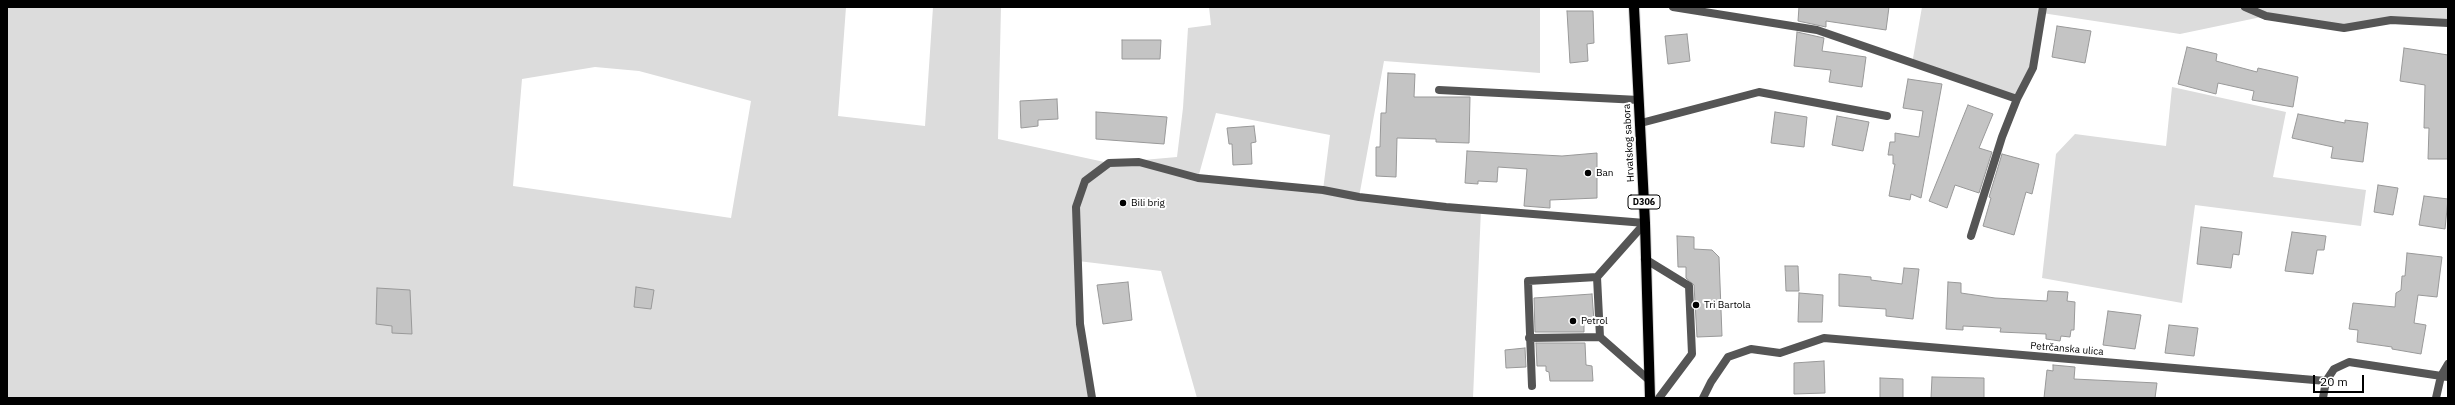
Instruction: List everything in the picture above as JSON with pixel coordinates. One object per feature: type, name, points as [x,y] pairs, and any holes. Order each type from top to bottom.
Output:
[{"type":"main road","name":"Hrvatskog sabora","points":[[1634,7],[1641,123],[1650,398]]},
{"type":"street","points":[[1673,7],[1817,30],[2017,99]]},
{"type":"street","points":[[1971,236],[2002,137],[2017,99],[2033,68],[2043,7]]},
{"type":"street","points":[[2246,7],[2266,16],[2344,28],[2391,20],[2448,23]]},
{"type":"street","points":[[1439,90],[1639,100]]},
{"type":"street","points":[[1641,123],[1759,92],[1887,116]]},
{"type":"street","points":[[1092,398],[1080,324],[1076,207],[1085,181],[1109,163],[1139,162],[1198,178],[1323,190],[1358,197],[1446,207],[1645,223]]},
{"type":"street","points":[[1600,337],[1597,277],[1645,223]]},
{"type":"street","points":[[1645,259],[1690,286],[1692,354],[1659,398]]},
{"type":"street","points":[[1532,386],[1528,281],[1597,277]]},
{"type":"street","points":[[1529,338],[1600,337],[1649,380]]},
{"type":"street","name":"Petrčanska ulica","points":[[1703,398],[1710,382],[1728,357],[1751,349],[1780,353],[1824,338],[2326,381]]},
{"type":"street","points":[[2323,398],[2326,381],[2334,369],[2349,362],[2445,377]]},
{"type":"street","points":[[2436,398],[2445,377],[2448,364]]},
{"type":"shaded area","points":[[7,7],[846,7],[838,116],[925,126],[933,7],[1001,7],[998,139],[1109,163],[1177,157],[1183,108],[1188,28],[1211,25],[1209,7],[1540,7],[1540,73],[1384,61],[1359,197],[1481,209],[1473,398],[1197,398],[1161,271],[1078,261],[1090,398],[7,398]],"holes":[[[595,67],[639,71],[751,101],[731,218],[513,186],[522,79]],[[1216,113],[1330,135],[1323,190],[1198,178]]]},
{"type":"shaded area","points":[[1922,7],[2448,7],[2448,23],[2391,20],[2346,27],[2266,16],[2180,34],[2042,13],[2033,68],[2017,99],[1912,64]]},
{"type":"shaded area","points":[[2172,87],[2286,112],[2273,177],[2366,190],[2361,226],[2195,205],[2182,303],[2042,278],[2056,154],[2075,134],[2166,146]]},
{"type":"building","points":[[1799,7],[1889,7],[1886,30],[1826,21],[1826,27],[1798,21]]},
{"type":"building","points":[[1567,11],[1593,11],[1594,43],[1587,44],[1588,61],[1570,63]]},
{"type":"building","points":[[2057,26],[2091,31],[2085,63],[2052,57]]},
{"type":"building","points":[[1797,32],[1824,38],[1822,51],[1866,57],[1862,87],[1829,82],[1831,70],[1794,66]]},
{"type":"building","points":[[1687,34],[1690,61],[1668,64],[1665,36]]},
{"type":"building","points":[[1122,40],[1161,40],[1160,59],[1122,59]]},
{"type":"building","points":[[2187,47],[2217,54],[2216,61],[2257,72],[2258,68],[2298,77],[2293,107],[2252,100],[2254,91],[2218,83],[2216,94],[2178,84]]},
{"type":"building","points":[[2404,48],[2448,55],[2448,159],[2428,159],[2429,128],[2424,128],[2425,85],[2400,81]]},
{"type":"building","points":[[1388,73],[1415,74],[1414,97],[1470,97],[1469,143],[1436,142],[1436,139],[1397,138],[1396,177],[1376,176],[1376,147],[1380,147],[1381,113],[1386,113]]},
{"type":"building","points":[[1908,79],[1942,84],[1921,198],[1911,194],[1910,200],[1889,196],[1895,164],[1893,164],[1893,155],[1888,155],[1890,142],[1895,142],[1895,133],[1919,137],[1923,111],[1903,108]]},
{"type":"building","points":[[1057,99],[1058,119],[1038,120],[1038,126],[1021,128],[1020,101]]},
{"type":"building","points":[[1968,105],[1993,114],[1979,148],[1992,152],[1979,193],[1955,185],[1947,208],[1929,201]]},
{"type":"building","points":[[1096,112],[1167,117],[1164,144],[1096,139]]},
{"type":"building","points":[[1775,112],[1807,117],[1804,147],[1771,143]]},
{"type":"building","points":[[2298,114],[2345,123],[2345,120],[2368,123],[2363,162],[2331,158],[2333,147],[2292,138]]},
{"type":"building","points":[[1837,116],[1869,122],[1863,151],[1832,145]]},
{"type":"building","points":[[1254,126],[1256,142],[1251,143],[1252,164],[1233,165],[1232,144],[1229,144],[1227,128]]},
{"type":"building","points":[[1467,151],[1562,156],[1597,153],[1597,198],[1550,200],[1550,208],[1524,206],[1527,169],[1498,167],[1497,182],[1478,181],[1478,184],[1465,183]]},
{"type":"building","points":[[2002,154],[2039,164],[2032,194],[2026,192],[2014,235],[1983,226],[1991,198],[1989,197]]},
{"type":"building","points":[[2378,185],[2398,188],[2393,215],[2374,212]]},
{"type":"building","points":[[2424,196],[2448,199],[2445,229],[2419,225]]},
{"type":"building","points":[[2201,227],[2242,232],[2239,255],[2233,254],[2231,268],[2197,264]]},
{"type":"building","points":[[2292,232],[2326,236],[2324,250],[2317,250],[2313,274],[2285,271]]},
{"type":"building","points":[[1677,236],[1694,237],[1694,249],[1712,250],[1719,257],[1722,336],[1697,337],[1694,285],[1686,278],[1686,267],[1678,267]]},
{"type":"building","points":[[2407,253],[2442,257],[2437,297],[2418,295],[2414,323],[2426,325],[2421,354],[2392,349],[2392,347],[2357,342],[2358,330],[2349,329],[2353,303],[2395,307],[2396,293],[2401,290],[2402,276],[2405,276]]},
{"type":"building","points":[[1785,266],[1798,266],[1799,291],[1786,291]]},
{"type":"building","points":[[1904,268],[1919,269],[1913,319],[1886,316],[1886,309],[1839,306],[1839,274],[1871,277],[1871,280],[1902,284]]},
{"type":"building","points":[[1128,282],[1132,320],[1103,324],[1097,285]]},
{"type":"building","points":[[1948,282],[1961,283],[1961,293],[1995,298],[2047,301],[2048,291],[2068,292],[2067,301],[2075,302],[2074,330],[2071,330],[2070,337],[2061,336],[2060,341],[2046,339],[2046,334],[2000,332],[2001,328],[1963,326],[1963,330],[1946,329]]},
{"type":"building","points":[[636,287],[654,290],[651,309],[634,307]]},
{"type":"building","points":[[377,288],[410,290],[412,334],[392,333],[392,326],[376,324]]},
{"type":"building","points":[[1799,293],[1823,295],[1822,322],[1798,322]]},
{"type":"building","points":[[1592,294],[1594,321],[1584,322],[1584,332],[1535,332],[1534,298]]},
{"type":"building","points":[[2108,311],[2141,315],[2135,349],[2103,345]]},
{"type":"building","points":[[2169,325],[2198,328],[2194,356],[2165,353]]},
{"type":"building","points":[[1536,343],[1585,343],[1586,365],[1592,366],[1593,381],[1550,381],[1549,372],[1546,371],[1546,366],[1537,366]]},
{"type":"building","points":[[1525,348],[1526,367],[1506,368],[1505,350]]},
{"type":"building","points":[[1824,361],[1825,393],[1794,394],[1794,363]]},
{"type":"building","points":[[2053,365],[2075,367],[2074,379],[2157,383],[2155,398],[2044,398],[2047,370],[2053,371]]},
{"type":"building","points":[[1932,377],[1984,378],[1984,398],[1931,398]]},
{"type":"building","points":[[1880,378],[1903,379],[1903,398],[1880,398]]},
{"type":"place","name":"Ban","points":[[1588,173]]},
{"type":"place","name":"Bili brig","points":[[1123,203]]},
{"type":"place","name":"Tri Bartola","points":[[1696,305]]},
{"type":"place","name":"Petrol","points":[[1573,321]]}]
